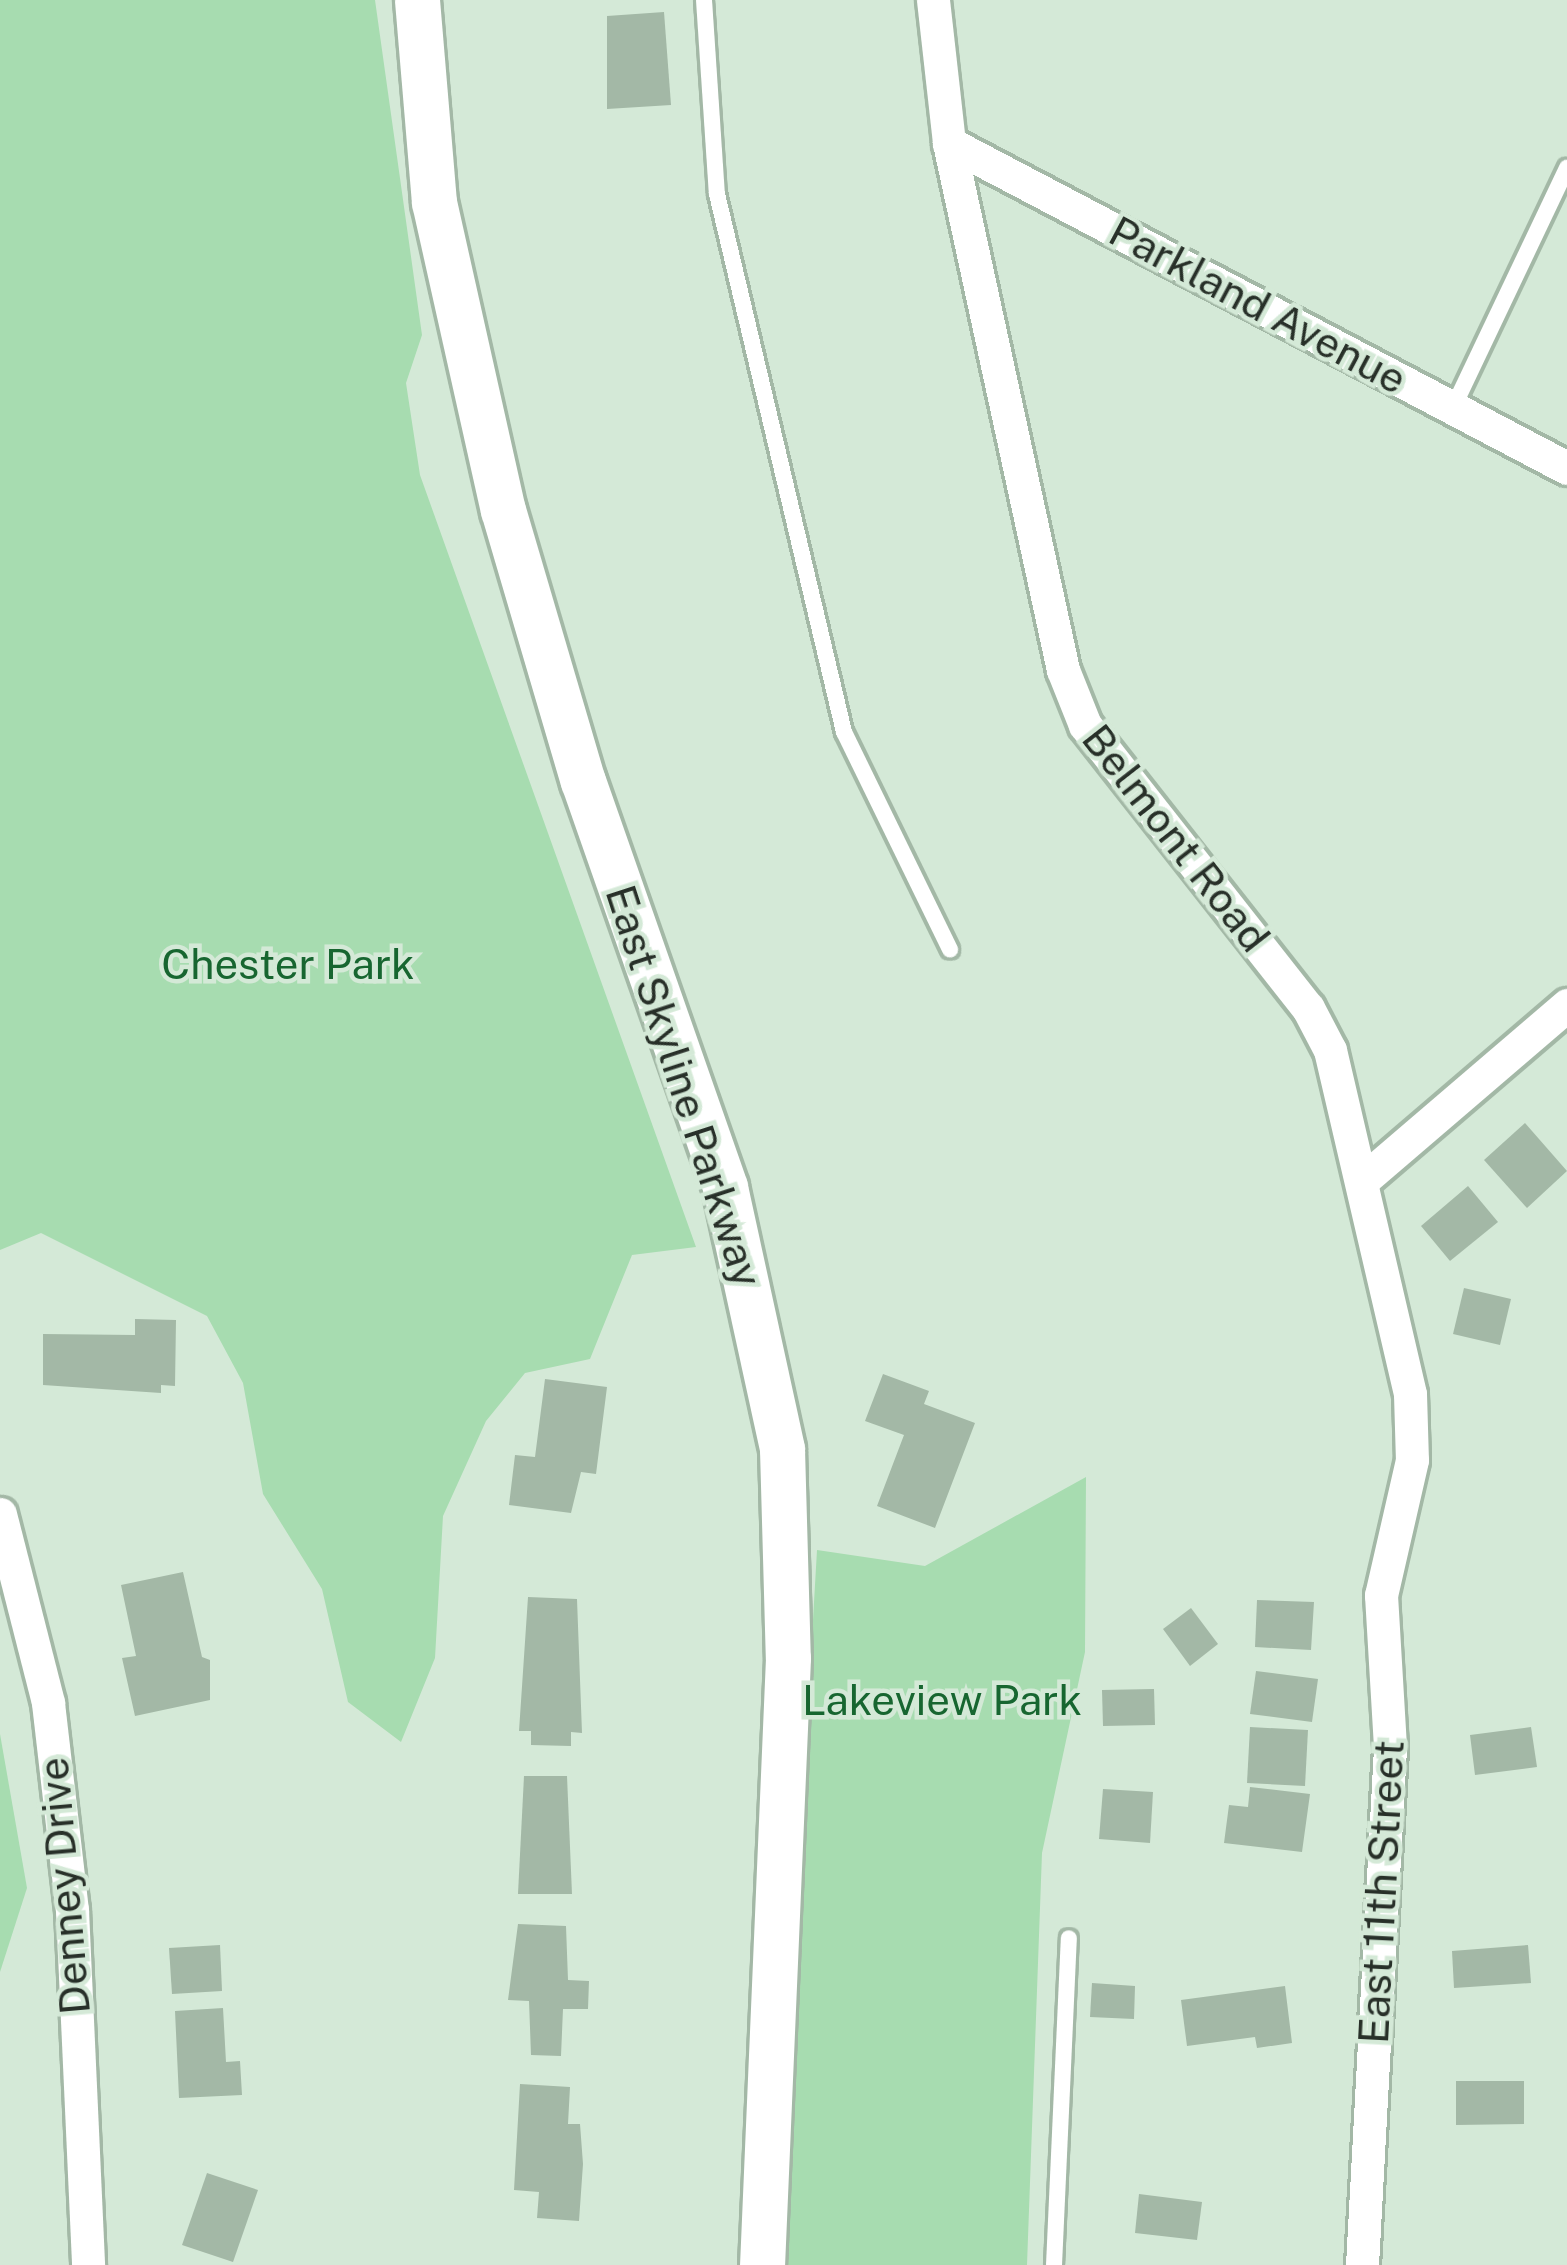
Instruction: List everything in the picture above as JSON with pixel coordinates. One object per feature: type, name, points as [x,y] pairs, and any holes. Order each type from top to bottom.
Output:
[{"type":"street","name":"East Skyline Parkway","points":[[417,0],[434,202],[503,510],[583,781],[724,1187],[782,1448],[788,1635],[762,2265]]},
{"type":"street","name":"Belmont Road","points":[[933,0],[949,143],[1070,688],[1085,725],[1308,1008],[1330,1050],[1410,1394],[1412,1460],[1399,1520]]},
{"type":"street","name":"Parkland Avenue","points":[[949,143],[1567,468]]},
{"type":"street","points":[[1363,1180],[1567,1005]]},
{"type":"street","name":"Denney Drive","points":[[0,1514],[53,1749],[72,1910],[88,2265]]},
{"type":"street","name":"East 11th Street","points":[[1362,2265],[1390,1748],[1382,1595],[1399,1520]]},
{"type":"lane","points":[[704,0],[717,194],[844,732],[950,949]]},
{"type":"lane","points":[[1454,408],[1567,168]]},
{"type":"lane","points":[[1054,2265],[1069,1938]]},
{"type":"green space","name":"Chester Park","points":[[0,0],[375,0],[422,335],[406,383],[420,475],[696,1247],[632,1255],[590,1359],[525,1373],[486,1421],[443,1516],[435,1658],[401,1742],[348,1702],[322,1589],[263,1494],[243,1383],[207,1316],[41,1233],[0,1250]]},
{"type":"green space","name":"Lakeview Park","points":[[1086,1477],[1085,1652],[1042,1853],[1027,2265],[776,2265],[817,1550],[925,1566]]},
{"type":"green space","points":[[0,1734],[27,1888],[0,1972]]},
{"type":"building","points":[[664,12],[671,105],[607,109],[607,16]]},
{"type":"building","points":[[1525,1123],[1567,1171],[1527,1208],[1484,1160]]},
{"type":"building","points":[[1468,1186],[1498,1222],[1450,1261],[1421,1226]]},
{"type":"building","points":[[1464,1288],[1511,1299],[1500,1345],[1453,1334]]},
{"type":"building","points":[[135,1319],[176,1320],[175,1386],[161,1385],[161,1393],[43,1385],[43,1334],[135,1335]]},
{"type":"building","points":[[883,1374],[929,1391],[924,1404],[975,1423],[935,1528],[877,1506],[904,1435],[865,1421]]},
{"type":"building","points":[[545,1379],[607,1387],[596,1474],[581,1472],[571,1513],[509,1505],[515,1455],[535,1457]]},
{"type":"building","points":[[183,1572],[202,1657],[210,1660],[210,1700],[135,1716],[122,1658],[136,1656],[121,1585]]},
{"type":"building","points":[[528,1597],[577,1599],[582,1733],[571,1732],[571,1746],[531,1745],[531,1731],[519,1731]]},
{"type":"building","points":[[1257,1600],[1314,1602],[1311,1650],[1255,1647]]},
{"type":"building","points":[[1191,1608],[1218,1644],[1190,1666],[1163,1629]]},
{"type":"building","points":[[1256,1671],[1318,1679],[1312,1722],[1250,1714]]},
{"type":"building","points":[[1154,1689],[1155,1725],[1103,1726],[1102,1690]]},
{"type":"building","points":[[1250,1727],[1308,1730],[1305,1786],[1247,1783]]},
{"type":"building","points":[[1531,1727],[1537,1767],[1475,1775],[1470,1735]]},
{"type":"building","points":[[524,1776],[567,1776],[572,1894],[518,1894]]},
{"type":"building","points":[[1250,1787],[1310,1794],[1302,1852],[1224,1843],[1229,1805],[1248,1807]]},
{"type":"building","points":[[1103,1789],[1153,1792],[1150,1843],[1099,1839]]},
{"type":"building","points":[[518,1924],[566,1926],[568,1980],[589,1981],[588,2009],[563,2009],[561,2056],[531,2055],[529,2001],[508,2000]]},
{"type":"building","points":[[220,1945],[222,1991],[172,1994],[169,1948]]},
{"type":"building","points":[[1528,1945],[1531,1983],[1454,1988],[1452,1951]]},
{"type":"building","points":[[1092,1983],[1135,1986],[1134,2019],[1090,2017]]},
{"type":"building","points":[[1285,1986],[1292,2043],[1257,2048],[1255,2037],[1187,2046],[1181,2000]]},
{"type":"building","points":[[223,2008],[226,2062],[240,2061],[242,2095],[179,2098],[175,2011]]},
{"type":"building","points":[[1456,2081],[1524,2081],[1524,2124],[1456,2125]]},
{"type":"building","points":[[520,2084],[570,2087],[568,2124],[580,2124],[583,2164],[579,2221],[537,2218],[539,2192],[514,2190]]},
{"type":"building","points":[[207,2173],[258,2190],[233,2262],[182,2245]]},
{"type":"building","points":[[1139,2194],[1202,2202],[1197,2240],[1135,2233]]}]
